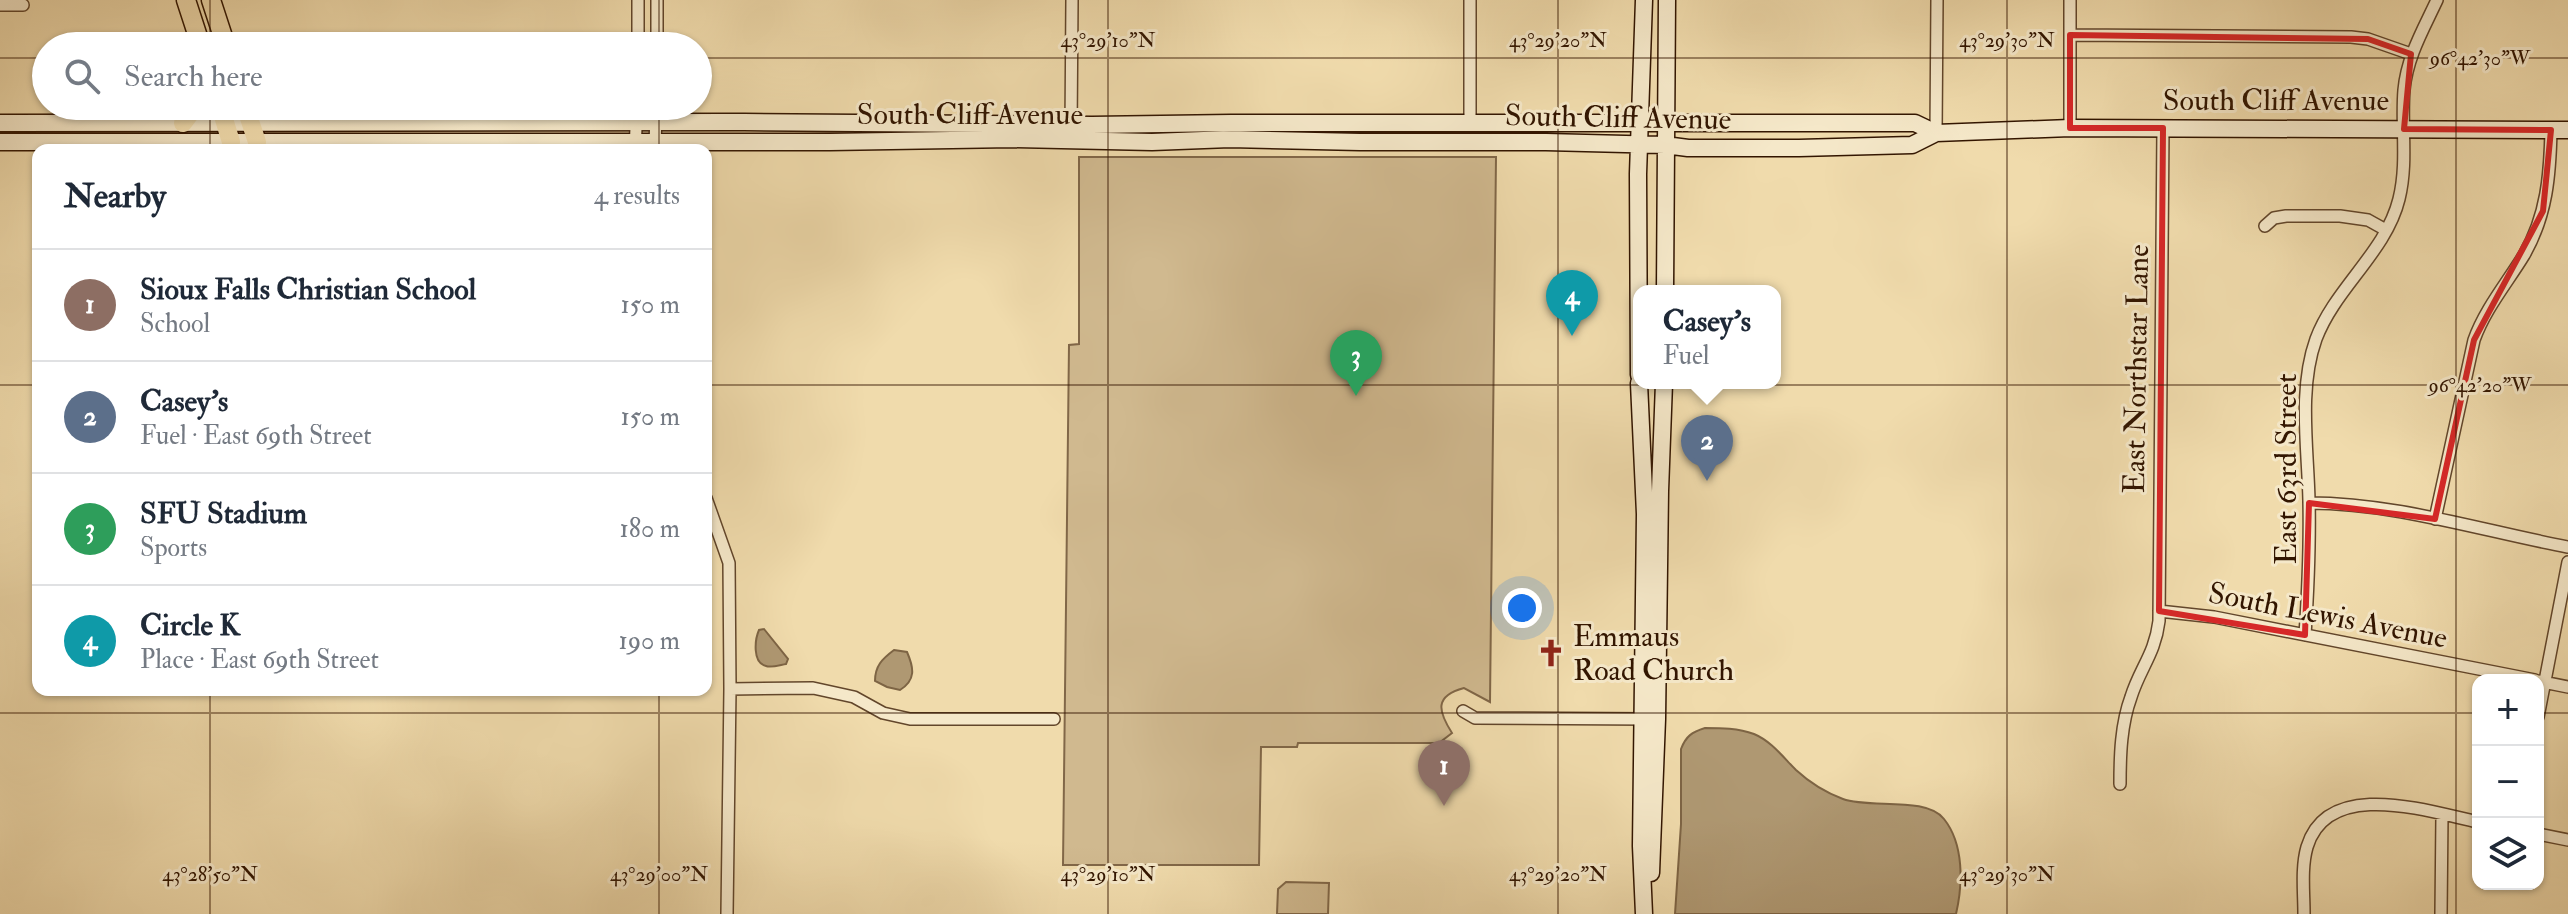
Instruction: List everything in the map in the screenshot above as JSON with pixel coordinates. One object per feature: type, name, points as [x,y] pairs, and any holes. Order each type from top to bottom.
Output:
[{"type":"highway","points":[[186,0],[196,32]]},
{"type":"highway","points":[[211,0],[221,32]]},
{"type":"highway","points":[[224,120],[231,142]]},
{"type":"highway","points":[[250,120],[257,142]]},
{"type":"main road","points":[[1637,285],[1644,0]]},
{"type":"main road","points":[[1665,285],[1667,0]]},
{"type":"main road","name":"South Cliff Avenue","points":[[712,117],[1202,142],[1230,139],[1665,145],[1688,148],[1898,146],[1912,145],[1936,133],[2070,128],[2560,130]]},
{"type":"main road","name":"South Cliff Avenue","points":[[0,123],[183,123],[196,120]]},
{"type":"main road","name":"South Cliff Avenue","points":[[712,145],[1470,124],[1915,123],[1936,133]]},
{"type":"main road","name":"South Cliff Avenue","points":[[0,142],[446,144]]},
{"type":"main road","points":[[1639,389],[1650,719]]},
{"type":"main road","points":[[1646,914],[1641,846],[1650,719],[1664,389]]},
{"type":"street","points":[[638,0],[638,32]]},
{"type":"street","points":[[657,0],[657,32]]},
{"type":"street","points":[[1071,133],[1072,0]]},
{"type":"street","points":[[1470,0],[1470,124]]},
{"type":"street","points":[[1936,133],[1937,0]]},
{"type":"street","points":[[2070,0],[2070,128]]},
{"type":"street","name":"East 63rd Street","points":[[2305,635],[2309,576],[2307,391],[2310,359],[2318,336],[2347,283],[2386,230],[2396,211],[2402,184],[2404,91],[2411,54],[2437,0]]},
{"type":"street","points":[[0,5],[23,5]]},
{"type":"street","points":[[2070,35],[2351,37],[2368,39],[2411,54]]},
{"type":"street","points":[[635,144],[637,120]]},
{"type":"street","points":[[656,120],[656,144]]},
{"type":"street","name":"East Northstar Lane","points":[[2120,784],[2120,757],[2128,706],[2153,649],[2159,611],[2163,128]]},
{"type":"street","points":[[2435,519],[2474,340],[2485,315],[2534,236],[2543,211],[2560,130]]},
{"type":"street","points":[[2265,226],[2274,218],[2286,216],[2340,216],[2356,217],[2386,230]]},
{"type":"street","points":[[2309,503],[2340,503],[2435,519],[2568,547]]},
{"type":"street","points":[[712,515],[729,563],[727,914]]},
{"type":"street","points":[[2541,674],[2568,562]]},
{"type":"street","name":"South Lewis Avenue","points":[[2159,611],[2220,618],[2503,674]]},
{"type":"street","name":"South Lewis Avenue","points":[[2544,682],[2568,687]]},
{"type":"street","points":[[730,689],[813,688],[854,697],[883,713],[910,719],[1054,719]]},
{"type":"street","points":[[1463,711],[1475,718],[1650,719]]},
{"type":"street","points":[[2304,914],[2307,849],[2311,837],[2331,815],[2370,803],[2472,821]]},
{"type":"street","points":[[2441,914],[2442,815]]},
{"type":"street","points":[[2544,835],[2568,840]]},
{"type":"highlighted area","points":[[2070,35],[2368,39],[2411,54],[2404,129],[2551,130],[2543,211],[2474,340],[2435,519],[2309,503],[2305,635],[2159,611],[2163,128],[2070,128]]},
{"type":"shaded area","points":[[1079,157],[1496,157],[1490,702],[1464,688],[1448,695],[1443,700],[1442,711],[1452,733],[1439,743],[1298,743],[1297,747],[1261,747],[1259,865],[1063,865],[1069,345],[1079,344]]},
{"type":"shaded area","points":[[764,629],[788,659],[786,664],[768,667],[758,660],[756,639],[759,630]]},
{"type":"shaded area","points":[[894,650],[907,652],[912,668],[909,682],[900,690],[875,681],[880,663]]},
{"type":"shaded area","points":[[1705,728],[1736,729],[1760,737],[1807,779],[1843,799],[1911,805],[1936,812],[1951,829],[1958,852],[1961,877],[1956,914],[1675,914],[1681,824],[1681,749],[1690,735]]},
{"type":"shaded area","points":[[1286,882],[1329,883],[1328,914],[1277,914],[1278,889]]},
{"type":"place","name":"Circle K","points":[[1572,336]]},
{"type":"place","name":"SFU Stadium","points":[[1356,396]]},
{"type":"place","name":"Casey's","points":[[1707,481]]},
{"type":"place","name":"Emmaus Road Church","points":[[1551,653]]},
{"type":"place","name":"Sioux Falls Christian School","points":[[1444,806]]}]
